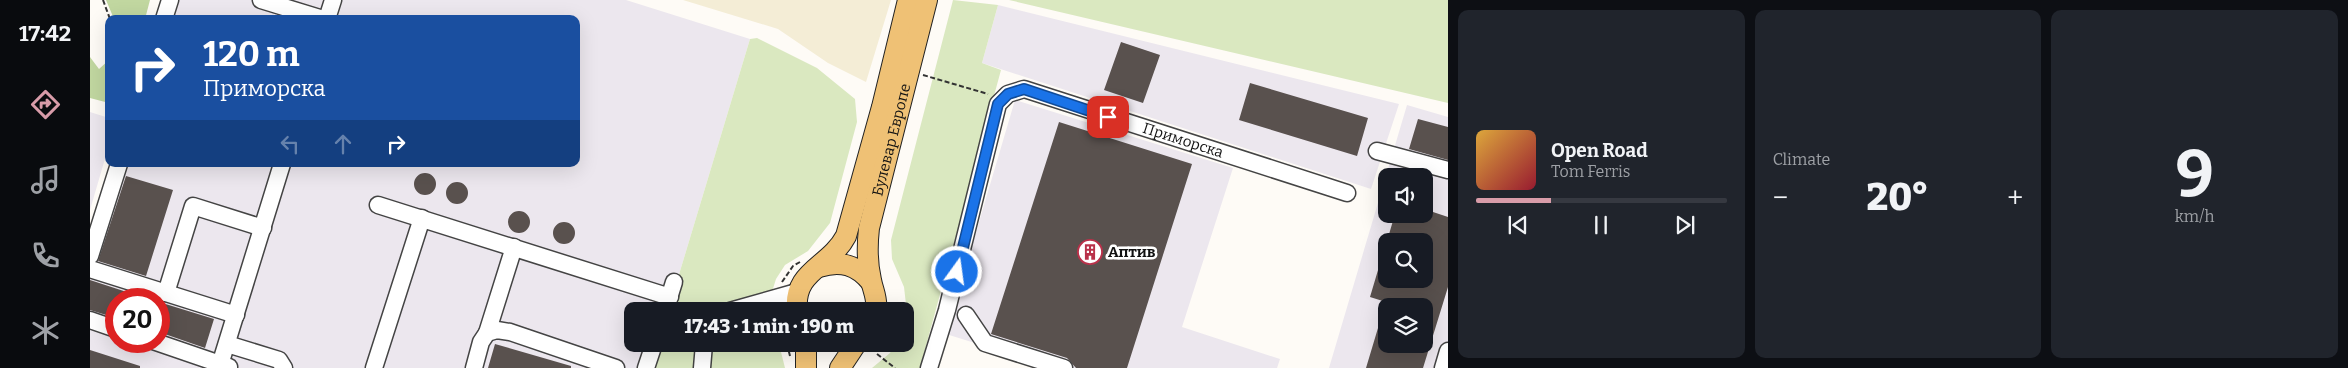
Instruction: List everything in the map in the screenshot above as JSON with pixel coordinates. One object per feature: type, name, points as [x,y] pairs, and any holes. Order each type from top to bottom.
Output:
[{"type":"main road","name":"Булевар Европе","points":[[797,301],[812,262],[840,247],[851,221],[908,0]]},
{"type":"main road","name":"Булевар Европе","points":[[876,302],[867,254],[869,228],[927,0]]},
{"type":"main road","points":[[812,262],[854,266],[871,282]]},
{"type":"main road","points":[[798,364],[803,352]]},
{"type":"main road","points":[[840,368],[851,352]]},
{"type":"street","points":[[165,15],[170,0]]},
{"type":"street","points":[[261,0],[309,15]]},
{"type":"street","points":[[329,15],[333,0]]},
{"type":"street","name":"Приморска","points":[[1004,98],[1008,94],[1024,89],[1347,193]]},
{"type":"street","points":[[930,368],[947,310],[998,104],[1004,98]]},
{"type":"street","points":[[1377,151],[1448,170]]},
{"type":"street","points":[[90,256],[118,167]]},
{"type":"street","points":[[170,347],[223,367],[227,344],[281,167]]},
{"type":"street","points":[[378,205],[670,297]]},
{"type":"street","points":[[168,288],[193,206],[262,228]]},
{"type":"street","points":[[374,368],[422,218]]},
{"type":"street","points":[[474,368],[481,342],[487,333],[514,247]]},
{"type":"street","points":[[90,269],[150,288]]},
{"type":"street","points":[[170,294],[236,315]]},
{"type":"street","points":[[966,315],[986,343],[1064,368]]},
{"type":"street","points":[[90,320],[105,325]]},
{"type":"street","points":[[487,333],[497,330],[510,332],[616,368]]},
{"type":"street","points":[[227,344],[279,360],[284,368]]},
{"type":"street","points":[[646,368],[651,352]]},
{"type":"street","points":[[702,368],[703,352]]},
{"type":"path","points":[[103,0],[109,15]]},
{"type":"path","points":[[923,75],[1004,98]]},
{"type":"path","points":[[776,302],[782,280],[793,266],[812,262]]},
{"type":"path","points":[[792,352],[798,364]]},
{"type":"path","points":[[877,354],[895,368]]},
{"type":"shaded area","points":[[166,0],[626,0],[750,39],[671,302],[624,302],[624,352],[656,352],[651,368],[90,368],[90,242],[112,167],[580,167],[580,15],[161,15]]},
{"type":"shaded area","points":[[683,0],[891,0],[866,82],[828,63],[778,29]]},
{"type":"shaded area","points":[[998,5],[1399,104],[1371,189],[982,63]]},
{"type":"shaded area","points":[[1015,100],[1233,168],[1182,327],[1280,359],[1277,368],[1055,368],[946,334]]},
{"type":"shaded area","points":[[1407,105],[1448,117],[1448,368],[1329,368],[1378,203],[1378,223],[1433,223],[1433,168],[1388,168]]},
{"type":"shaded area","points":[[90,112],[105,117],[105,159],[90,210]]},
{"type":"green space","points":[[106,0],[150,0],[146,15],[112,15]]},
{"type":"green space","points":[[953,0],[998,5],[982,63],[1001,70],[920,368],[872,368],[891,352],[914,352],[914,302],[906,302],[904,287],[892,259],[891,240]]},
{"type":"green space","points":[[1009,0],[1448,0],[1448,103]]},
{"type":"green space","points":[[757,38],[817,68],[855,99],[857,122],[830,223],[808,251],[785,265],[776,279],[769,302],[671,302],[750,39]]},
{"type":"green space","points":[[90,57],[99,69],[105,64],[105,102],[90,98]]},
{"type":"green space","points":[[656,352],[781,352],[785,368],[651,368]]},
{"type":"building","points":[[1121,42],[1160,55],[1143,103],[1104,90]]},
{"type":"building","points":[[1250,83],[1368,118],[1357,156],[1239,120]]},
{"type":"building","points":[[1418,119],[1448,127],[1448,160],[1409,149]]},
{"type":"building","name":"Аптив","points":[[1059,122],[1192,164],[1127,368],[1076,368],[1067,358],[991,334]]},
{"type":"building","points":[[425,173],[433,176],[436,184],[433,192],[425,195],[417,192],[414,184],[417,176]]},
{"type":"building","points":[[126,176],[173,190],[146,276],[98,261]]},
{"type":"building","points":[[457,182],[465,185],[468,193],[465,201],[457,204],[449,201],[446,193],[449,185]]},
{"type":"building","points":[[519,211],[527,214],[530,222],[527,230],[519,233],[511,230],[508,222],[511,214]]},
{"type":"building","points":[[1433,212],[1448,217],[1448,287],[1433,336],[1433,298],[1378,300],[1370,297],[1378,270],[1378,288],[1433,288],[1433,233],[1389,233],[1392,223],[1433,223]]},
{"type":"building","points":[[564,222],[572,225],[575,233],[572,241],[564,244],[556,241],[553,233],[556,225]]},
{"type":"building","points":[[90,280],[114,288],[105,288],[105,315],[90,310]]},
{"type":"building","points":[[170,305],[214,319],[205,348],[170,336]]},
{"type":"building","points":[[1378,328],[1378,353],[1428,353],[1423,368],[1366,368]]},
{"type":"building","points":[[495,344],[571,366],[571,368],[488,368]]},
{"type":"building","points":[[90,350],[140,366],[140,368],[90,368]]},
{"type":"place","name":"Аптив","points":[[1090,252]]},
{"type":"route","points":[[957,272],[998,104],[1008,94],[1024,89],[1108,117]]}]
